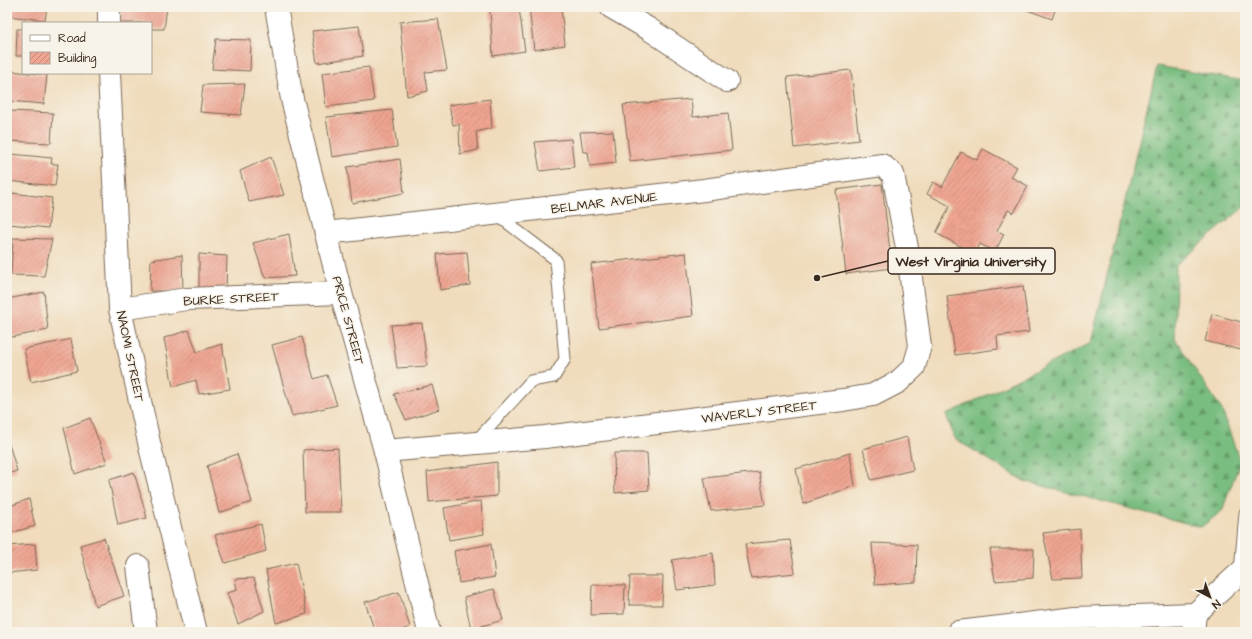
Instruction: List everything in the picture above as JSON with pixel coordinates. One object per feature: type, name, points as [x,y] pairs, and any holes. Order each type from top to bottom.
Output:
[{"type":"street","points":[[109,7],[109,22]]},
{"type":"street","name":"PRICE STREET","points":[[276,7],[292,99],[341,293],[385,451],[429,632]]},
{"type":"street","points":[[611,7],[649,29],[727,81]]},
{"type":"street","name":"NAOMI STREET","points":[[109,74],[120,309],[150,447],[196,632]]},
{"type":"street","name":"BELMAR AVENUE","points":[[326,234],[704,190],[882,165]]},
{"type":"street","name":"WAVERLY STREET","points":[[385,451],[545,437],[843,400],[873,395],[898,382],[914,367],[920,346],[907,248],[893,174],[882,165]]},
{"type":"street","name":"BURKE STREET","points":[[120,309],[187,299],[341,293]]},
{"type":"street","points":[[138,566],[146,632]]},
{"type":"street","points":[[958,632],[1077,625],[1194,623],[1242,571]]},
{"type":"lane","points":[[473,443],[531,382],[554,377],[565,359],[556,260],[497,215]]},
{"type":"lane","points":[[1242,571],[1245,514]]},
{"type":"green space","points":[[1157,66],[1245,81],[1245,206],[1176,265],[1175,339],[1222,410],[1240,462],[1222,511],[1201,527],[1024,481],[955,439],[946,415],[1091,343]]},
{"type":"building","points":[[7,7],[47,7],[45,20],[7,16]]},
{"type":"building","points":[[121,7],[167,7],[164,29],[152,29],[152,22],[120,22]]},
{"type":"building","points":[[529,7],[561,7],[565,45],[534,50]]},
{"type":"building","points":[[1019,7],[1056,7],[1052,19]]},
{"type":"building","points":[[519,8],[525,51],[493,56],[490,10]]},
{"type":"building","points":[[438,19],[447,70],[425,72],[428,91],[407,96],[400,22]]},
{"type":"building","points":[[359,26],[363,56],[317,63],[312,31]]},
{"type":"building","points":[[17,29],[22,29],[22,56],[16,56]]},
{"type":"building","points":[[216,39],[251,40],[250,71],[212,69]]},
{"type":"building","points":[[369,67],[374,101],[326,107],[322,73]]},
{"type":"building","points":[[851,70],[859,140],[794,148],[787,77]]},
{"type":"building","points":[[11,71],[22,72],[22,74],[47,75],[44,104],[8,101]]},
{"type":"building","points":[[245,84],[241,115],[200,112],[203,85]]},
{"type":"building","points":[[490,99],[492,128],[476,132],[478,150],[460,154],[459,124],[453,125],[449,105]]},
{"type":"building","points":[[691,99],[693,117],[728,113],[732,150],[630,161],[623,105]]},
{"type":"building","points":[[392,110],[397,147],[332,157],[326,117]]},
{"type":"building","points":[[10,111],[53,113],[51,143],[8,141]]},
{"type":"building","points":[[613,131],[616,163],[590,166],[588,152],[583,152],[580,132]]},
{"type":"building","points":[[571,139],[574,167],[540,171],[535,142]]},
{"type":"building","points":[[983,149],[1017,167],[1011,177],[1028,186],[1014,213],[1008,210],[997,231],[1004,234],[995,252],[980,244],[975,254],[936,233],[950,206],[927,194],[933,182],[942,187],[961,152],[977,160]]},
{"type":"building","points":[[11,154],[52,158],[51,164],[58,164],[55,186],[7,181]]},
{"type":"building","points":[[271,157],[284,195],[249,202],[240,171]]},
{"type":"building","points":[[400,159],[404,193],[352,203],[347,167]]},
{"type":"building","points":[[882,184],[892,268],[846,274],[836,190]]},
{"type":"building","points":[[12,193],[52,198],[48,228],[9,224]]},
{"type":"building","points":[[289,234],[295,276],[265,278],[253,243]]},
{"type":"building","points":[[13,238],[52,239],[44,276],[11,275]]},
{"type":"building","points":[[467,252],[470,285],[440,290],[437,254]]},
{"type":"building","points":[[686,253],[693,316],[599,328],[591,264]]},
{"type":"building","points":[[199,254],[227,256],[226,290],[199,291]]},
{"type":"building","points":[[182,255],[183,291],[150,291],[151,260]]},
{"type":"building","points":[[1023,286],[1029,332],[997,336],[998,349],[955,355],[947,296]]},
{"type":"building","points":[[44,292],[48,330],[7,338],[7,299]]},
{"type":"building","points":[[1212,314],[1245,323],[1245,351],[1205,341]]},
{"type":"building","points":[[422,323],[427,366],[397,368],[391,325]]},
{"type":"building","points":[[189,330],[197,352],[222,344],[230,389],[199,394],[196,380],[173,387],[164,338]]},
{"type":"building","points":[[302,337],[314,379],[327,375],[337,405],[292,416],[272,345]]},
{"type":"building","points":[[71,339],[77,371],[31,382],[24,349]]},
{"type":"building","points":[[432,385],[439,409],[406,420],[394,394]]},
{"type":"building","points":[[90,418],[107,463],[75,474],[64,428]]},
{"type":"building","points":[[907,437],[913,470],[871,480],[863,449]]},
{"type":"building","points":[[9,444],[17,471],[7,474],[7,445]]},
{"type":"building","points":[[338,448],[341,512],[305,512],[303,450]]},
{"type":"building","points":[[614,453],[647,453],[649,490],[615,493]]},
{"type":"building","points":[[850,453],[855,486],[803,504],[796,469]]},
{"type":"building","points":[[237,454],[252,502],[219,513],[207,466]]},
{"type":"building","points":[[497,462],[497,496],[429,502],[427,472]]},
{"type":"building","points":[[134,472],[147,518],[118,525],[109,480]]},
{"type":"building","points":[[759,472],[765,505],[711,511],[704,478]]},
{"type":"building","points":[[29,499],[35,526],[7,534],[7,507]]},
{"type":"building","points":[[481,501],[484,534],[449,540],[444,508]]},
{"type":"building","points":[[261,524],[266,551],[225,563],[215,535]]},
{"type":"building","points":[[1080,529],[1082,578],[1053,579],[1043,533]]},
{"type":"building","points":[[104,538],[124,596],[95,606],[80,545]]},
{"type":"building","points":[[790,540],[795,573],[751,578],[745,544]]},
{"type":"building","points":[[872,543],[917,545],[916,582],[875,585]]},
{"type":"building","points":[[35,544],[37,570],[7,573],[7,546]]},
{"type":"building","points":[[491,544],[495,577],[459,583],[454,551]]},
{"type":"building","points":[[990,549],[1034,549],[1033,578],[995,581]]},
{"type":"building","points":[[713,553],[715,585],[677,590],[672,560]]},
{"type":"building","points":[[296,563],[307,614],[276,623],[266,570]]},
{"type":"building","points":[[630,576],[663,576],[662,605],[629,605]]},
{"type":"building","points":[[254,578],[264,611],[238,624],[227,593],[237,590],[235,579]]},
{"type":"building","points":[[592,585],[625,585],[624,614],[591,615]]},
{"type":"building","points":[[494,589],[503,620],[471,629],[464,597]]},
{"type":"building","points":[[399,592],[410,627],[397,632],[375,632],[365,602]]},
{"type":"place","name":"West Virginia University","points":[[817,278]]}]
